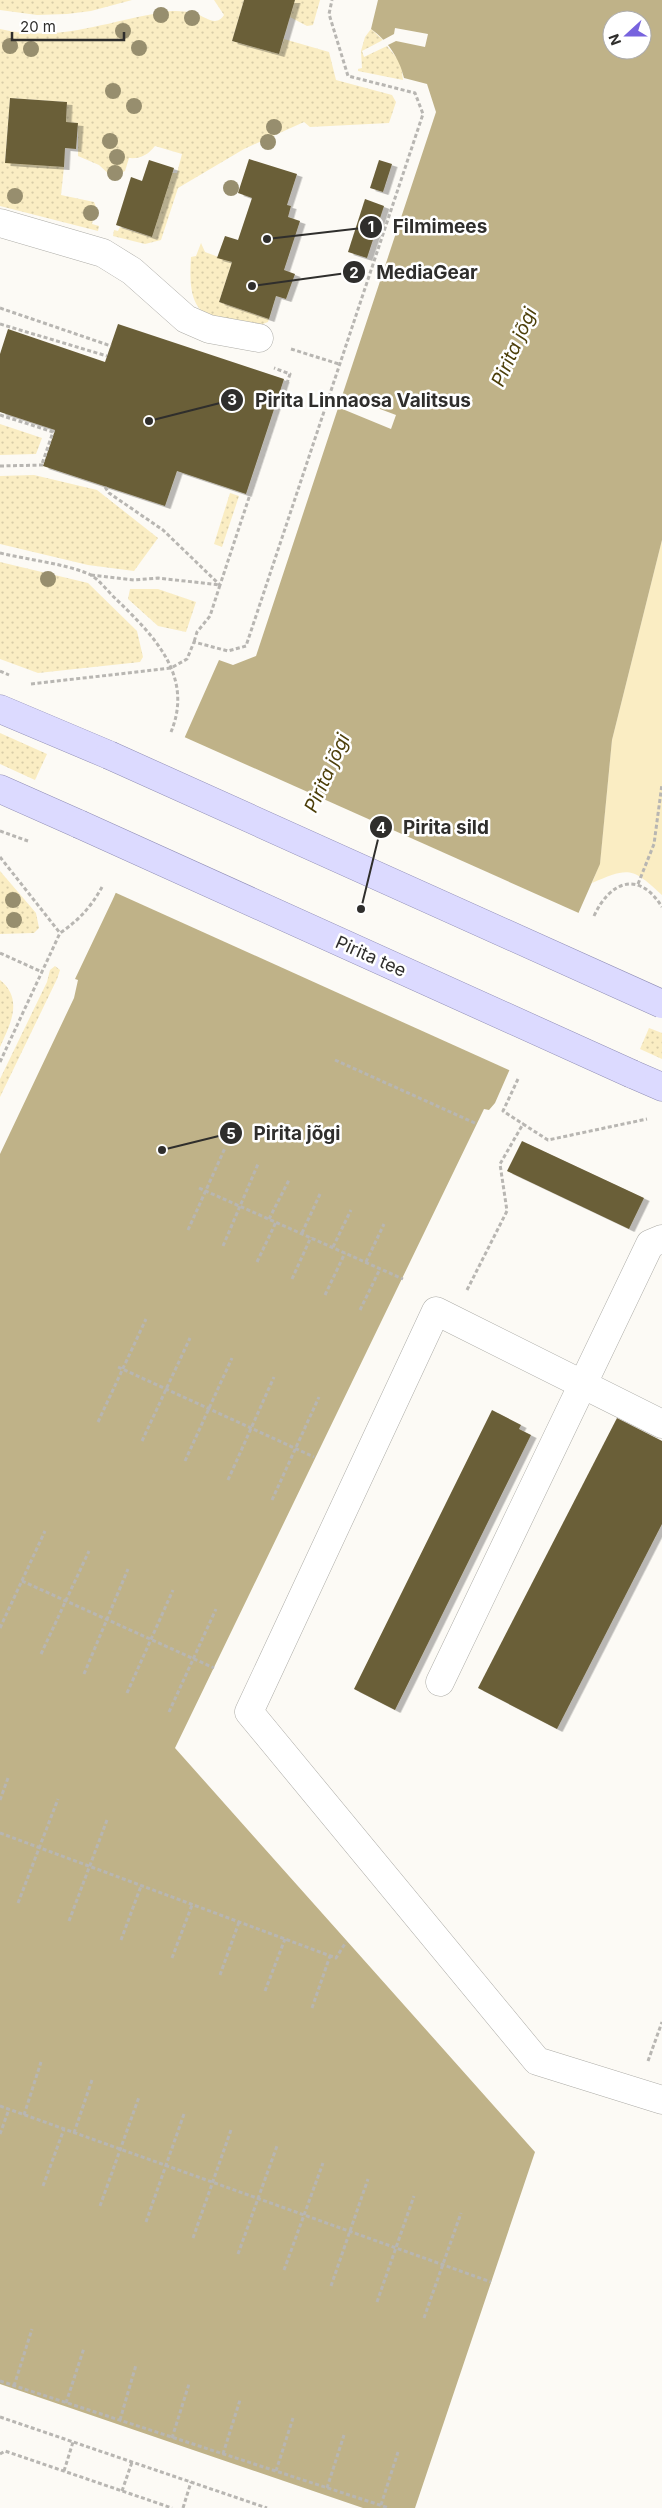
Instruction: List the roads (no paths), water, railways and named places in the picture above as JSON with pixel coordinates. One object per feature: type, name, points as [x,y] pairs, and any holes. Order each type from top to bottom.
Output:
[{"type":"main road","points":[[0,709],[109,755],[662,1004]]},
{"type":"main road","name":"Pirita tee","points":[[0,789],[662,1087]]},
{"type":"lane","points":[[0,223],[103,253],[132,271],[186,319],[210,329],[259,338]]},
{"type":"lane","points":[[440,1682],[650,1244],[662,1239]]},
{"type":"lane","points":[[651,2096],[537,2061],[249,1712],[436,1311],[662,1424]]},
{"type":"water","points":[[378,0],[662,0],[662,540],[612,740],[600,864],[495,1103],[489,1110],[484,1109],[175,1748],[535,2152],[415,2508],[363,2508],[0,2384],[0,1154],[74,998],[78,980],[75,979],[113,899],[219,660],[233,665],[256,656],[436,112],[427,84],[404,78],[392,50],[371,29]]},
{"type":"place","name":"Filmimees","points":[[267,239]]},
{"type":"place","name":"MediaGear","points":[[252,286]]},
{"type":"place","name":"Pirita Linnaosa Valitsus","points":[[149,421]]},
{"type":"place","name":"Pirita sild","points":[[361,909]]},
{"type":"place","name":"Pirita jõgi","points":[[162,1150]]}]
